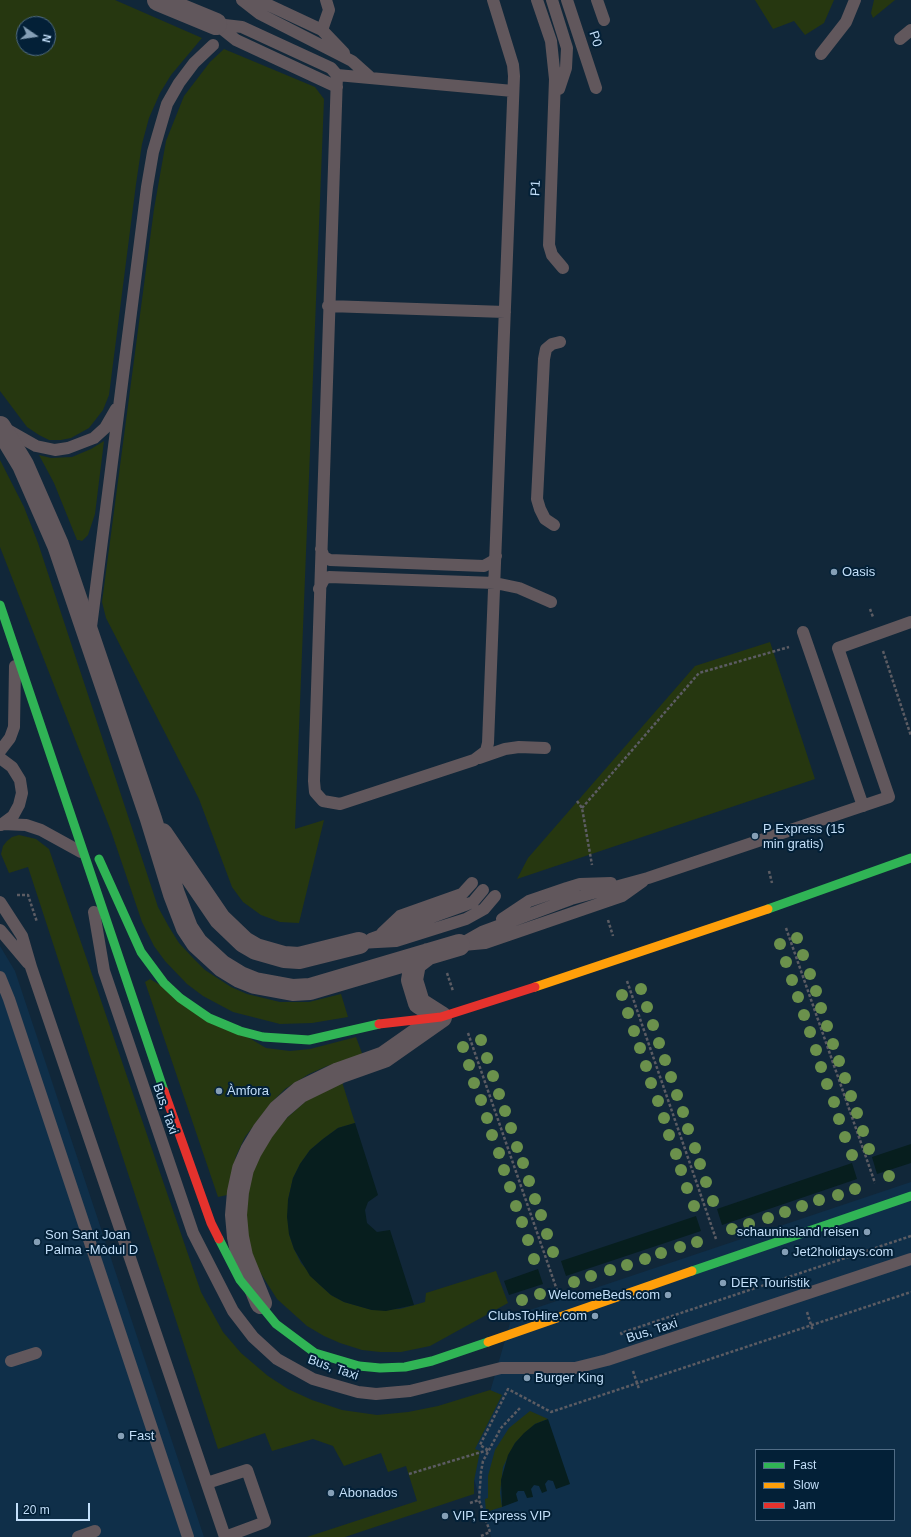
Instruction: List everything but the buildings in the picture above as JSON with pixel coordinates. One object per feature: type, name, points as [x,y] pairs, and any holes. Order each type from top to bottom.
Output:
[{"type":"street","points":[[158,0],[215,34]]},
{"type":"street","points":[[0,427],[23,465],[49,520],[151,818],[174,894],[187,928],[196,943],[209,955],[240,977],[274,987],[293,990],[310,989],[459,945]]},
{"type":"street","points":[[0,605],[51,755],[89,851],[138,1016],[210,1223],[240,1280],[262,1308],[276,1324],[294,1339],[315,1353],[359,1366],[405,1368],[432,1361],[911,1196]]},
{"type":"street","points":[[51,755],[87,834]]},
{"type":"street","points":[[151,818],[220,919],[244,942],[270,954],[300,958],[368,940]]},
{"type":"street","points":[[89,851],[149,965],[180,998],[193,1008],[220,1023],[240,1031],[263,1037],[309,1040],[338,1034],[369,1025],[451,1015],[778,906],[911,858]]},
{"type":"street","points":[[428,954],[415,964],[412,980],[419,1003],[451,1015]]},
{"type":"street","points":[[262,1308],[242,1256],[238,1237],[236,1215],[238,1192],[243,1169],[251,1151],[263,1131],[279,1110],[300,1092],[339,1073],[384,1057],[451,1015]]},
{"type":"lane","points":[[242,0],[260,14],[352,61]]},
{"type":"lane","points":[[258,0],[322,30],[370,78]]},
{"type":"lane","points":[[322,30],[328,10],[326,0]]},
{"type":"lane","points":[[474,760],[486,751],[490,735],[513,91],[513,65],[493,0]]},
{"type":"lane","name":"P1","points":[[537,0],[551,41],[554,58],[554,105],[549,245],[552,255],[563,268]]},
{"type":"lane","name":"P1","points":[[552,0],[567,48],[566,68],[554,105]]},
{"type":"lane","name":"P0","points":[[567,0],[596,88]]},
{"type":"lane","name":"P0","points":[[597,0],[604,20]]},
{"type":"lane","points":[[821,54],[846,22],[855,0]]},
{"type":"lane","points":[[93,649],[91,630],[92,616],[147,187],[153,152],[167,104],[194,63],[215,34],[242,27],[331,68],[337,81],[319,589],[314,781],[316,792],[319,797],[328,803],[345,803],[505,749],[519,747],[545,748]]},
{"type":"lane","points":[[900,39],[911,30]]},
{"type":"lane","points":[[337,81],[370,78],[513,91]]},
{"type":"lane","points":[[328,306],[505,312]]},
{"type":"lane","points":[[554,525],[545,519],[537,499],[544,359],[546,349],[552,344],[560,342]]},
{"type":"lane","points":[[0,423],[9,432],[36,446],[55,450],[68,448],[94,438],[105,428],[120,400]]},
{"type":"lane","points":[[321,548],[324,557],[330,560],[484,566],[493,561],[496,556]]},
{"type":"lane","points":[[319,589],[324,579],[329,577],[495,584],[519,588],[550,602]]},
{"type":"lane","points":[[482,932],[571,899],[626,882],[648,878],[888,797],[838,648],[911,622]]},
{"type":"lane","points":[[805,636],[863,806]]},
{"type":"lane","points":[[0,751],[10,738],[14,727],[16,653]]},
{"type":"lane","points":[[0,758],[12,767],[20,780],[22,793],[19,805],[13,816],[1,825]]},
{"type":"lane","points":[[1,825],[26,825],[89,851]]},
{"type":"lane","name":"Bus, Taxi","points":[[89,851],[104,971],[193,1233],[233,1312],[253,1337],[277,1359],[313,1379],[358,1392],[376,1394],[410,1391],[501,1368],[561,1368],[591,1364],[911,1259]]},
{"type":"lane","points":[[459,945],[485,943],[622,896],[648,878]]},
{"type":"lane","points":[[459,945],[482,932],[529,901],[580,884],[626,882]]},
{"type":"lane","points":[[368,940],[400,916],[462,894],[472,884]]},
{"type":"lane","points":[[368,940],[465,906],[473,902],[483,890]]},
{"type":"lane","points":[[368,940],[396,942],[466,919],[484,909],[495,896]]},
{"type":"lane","points":[[0,902],[22,936],[31,967],[207,1483],[227,1534],[265,1522],[247,1470],[207,1483]]},
{"type":"lane","points":[[0,930],[31,967]]},
{"type":"lane","points":[[0,977],[9,999],[188,1537]]},
{"type":"lane","points":[[11,1361],[36,1352]]},
{"type":"lane","points":[[78,1537],[95,1531]]},
{"type":"path","points":[[867,621],[873,619],[870,609]]},
{"type":"path","points":[[878,634],[911,736]]},
{"type":"path","points":[[582,808],[699,673],[805,636]]},
{"type":"path","points":[[577,801],[582,808],[590,859],[598,883]]},
{"type":"path","points":[[769,872],[778,906],[878,1190]]},
{"type":"path","points":[[603,902],[619,959],[717,1242]]},
{"type":"path","points":[[451,1015],[559,1298]]},
{"type":"path","points":[[621,1333],[911,1236]]},
{"type":"path","points":[[488,1450],[480,1445],[508,1388],[551,1412],[911,1292]]},
{"type":"path","points":[[480,1536],[490,1532],[479,1500],[480,1472],[488,1450],[505,1423],[520,1408]]},
{"type":"path","points":[[409,1474],[488,1450]]},
{"type":"path","points":[[470,1502],[479,1500]]},
{"type":"shaded area","name":"Son Sant Joan Palma -Mòdul D","points":[[0,946],[15,971],[204,1537],[0,1537]]},
{"type":"shaded area","points":[[355,1123],[378,1195],[368,1202],[365,1210],[367,1223],[377,1232],[390,1230],[414,1305],[386,1311],[372,1310],[344,1302],[331,1295],[310,1276],[294,1249],[289,1234],[287,1217],[288,1200],[293,1178],[300,1164],[310,1150],[323,1139],[338,1128]]},
{"type":"shaded area","points":[[911,1144],[911,1163],[877,1174],[872,1157]]},
{"type":"shaded area","points":[[852,1163],[857,1179],[722,1225],[717,1209]]},
{"type":"shaded area","points":[[911,1182],[911,1537],[491,1537],[454,1411],[488,1399],[512,1316]]},
{"type":"shaded area","points":[[696,1216],[701,1231],[566,1276],[561,1261]]},
{"type":"shaded area","points":[[538,1269],[543,1284],[509,1295],[504,1281]]},
{"type":"shaded area","points":[[548,1419],[570,1484],[556,1489],[553,1481],[548,1480],[545,1484],[547,1491],[542,1493],[539,1486],[534,1485],[531,1489],[533,1497],[527,1498],[524,1491],[518,1491],[516,1494],[518,1501],[502,1507],[501,1480],[508,1455],[515,1443],[524,1433],[535,1424]]},
{"type":"green space","points":[[0,0],[115,0],[202,38],[171,75],[160,93],[149,118],[142,144],[109,395],[103,410],[89,428],[71,438],[49,440],[27,427],[0,391]]},
{"type":"green space","points":[[755,0],[834,0],[824,23],[805,35],[794,21],[773,29]]},
{"type":"green space","points":[[874,0],[895,0],[873,18],[871,13]]},
{"type":"green space","points":[[224,49],[315,87],[324,99],[295,829],[324,820],[299,923],[280,922],[261,915],[243,902],[232,887],[199,799],[106,618],[102,602],[154,209],[166,141],[184,96],[210,62]]},
{"type":"green space","points":[[104,441],[95,514],[88,535],[82,541],[77,540],[54,483],[39,455],[51,458],[72,457],[91,449]]},
{"type":"green space","points":[[0,460],[24,507],[38,543],[158,907],[169,927],[179,943],[205,970],[231,987],[247,994],[280,1002],[309,1002],[341,994],[348,1017],[312,1023],[280,1024],[233,1012],[203,996],[187,984],[165,961],[154,946],[142,922],[111,831],[0,547]]},
{"type":"green space","points":[[770,642],[815,779],[517,879],[528,858],[695,666]]},
{"type":"green space","points":[[19,835],[36,839],[49,849],[201,1292],[223,1332],[241,1353],[268,1376],[288,1389],[312,1400],[342,1410],[377,1415],[408,1412],[438,1406],[490,1390],[502,1395],[475,1449],[480,1451],[474,1481],[474,1494],[345,1537],[307,1537],[417,1501],[406,1466],[388,1472],[381,1453],[344,1466],[333,1446],[313,1439],[272,1451],[265,1433],[218,1449],[28,867],[9,873],[1,854],[3,846],[7,841],[12,837]]},
{"type":"green space","points":[[150,979],[266,1048],[290,1051],[310,1049],[356,1037],[363,1056],[327,1066],[309,1074],[285,1089],[271,1103],[245,1137],[236,1156],[227,1195],[218,1197],[145,982]]},
{"type":"green space","points":[[342,1082],[355,1123],[338,1128],[310,1150],[300,1164],[293,1178],[288,1200],[289,1234],[294,1249],[301,1263],[331,1295],[344,1302],[372,1310],[400,1309],[425,1302],[426,1293],[496,1271],[508,1303],[430,1346],[401,1352],[380,1352],[362,1350],[324,1336],[307,1326],[277,1299],[258,1269],[252,1253],[247,1233],[246,1217],[250,1179],[258,1159],[279,1125],[307,1100]]},
{"type":"green space","points":[[530,1411],[548,1419],[535,1424],[515,1443],[503,1467],[500,1493],[502,1507],[486,1512],[485,1499],[488,1498],[488,1476],[495,1450],[509,1428]]},
{"type":"traffic: fast","points":[[0,605],[164,1091]]},
{"type":"traffic: fast","points":[[768,909],[911,858]]},
{"type":"traffic: fast","points":[[99,859],[141,952],[164,983],[180,998],[209,1018],[240,1031],[263,1037],[309,1040],[379,1024]]},
{"type":"traffic: fast","points":[[692,1271],[911,1196]]},
{"type":"traffic: fast","points":[[219,1239],[240,1280],[276,1324],[315,1353],[359,1366],[380,1368],[405,1367],[432,1361],[488,1342]]},
{"type":"traffic: slow","points":[[535,987],[768,909]]},
{"type":"traffic: slow","points":[[488,1342],[692,1271]]},
{"type":"traffic: jam","points":[[379,1024],[441,1017],[535,987]]},
{"type":"traffic: jam","points":[[164,1091],[211,1223],[219,1239]]},
{"type":"place","name":"Oasis","points":[[834,572]]},
{"type":"place","name":"P Express (15 min gratis)","points":[[755,836]]},
{"type":"place","name":"Àmfora","points":[[219,1091]]},
{"type":"place","name":"schauninsland reisen","points":[[867,1232]]},
{"type":"place","name":"Son Sant Joan Palma -Mòdul D","points":[[37,1242]]},
{"type":"place","name":"Jet2holidays.com","points":[[785,1252]]},
{"type":"place","name":"DER Touristik","points":[[723,1283]]},
{"type":"place","name":"WelcomeBeds.com","points":[[668,1295]]},
{"type":"place","name":"ClubsToHire.com","points":[[595,1316]]},
{"type":"place","name":"Burger King","points":[[527,1378]]},
{"type":"place","name":"Fast","points":[[121,1436]]},
{"type":"place","name":"Abonados","points":[[331,1493]]},
{"type":"place","name":"VIP, Express VIP","points":[[445,1516]]}]
